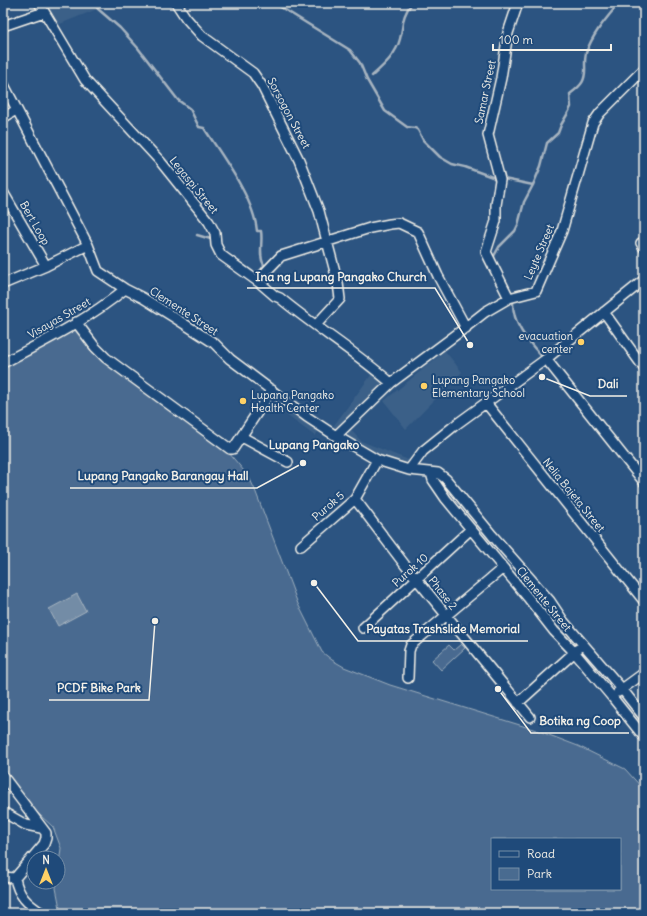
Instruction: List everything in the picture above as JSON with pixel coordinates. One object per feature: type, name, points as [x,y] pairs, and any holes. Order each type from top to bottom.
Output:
[{"type":"street","name":"Legaspi Street","points":[[39,3],[85,80],[150,150],[209,222],[215,233],[216,246],[221,255],[354,352],[391,383]]},
{"type":"street","name":"Sorsogon Street","points":[[176,3],[186,18],[202,36],[253,73],[262,86],[299,160],[319,211],[338,283],[340,299],[316,325]]},
{"type":"street","name":"Samar Street","points":[[509,298],[486,252],[496,221],[496,205],[500,180],[488,135],[501,78],[508,33],[518,3]]},
{"type":"street","points":[[3,26],[44,12]]},
{"type":"street","name":"Leyte Street","points":[[336,436],[391,383],[466,328],[485,312],[509,298],[536,290],[562,231],[593,123],[600,113],[644,69]]},
{"type":"street","name":"Clemente Street","points":[[3,83],[88,245],[98,271],[214,343],[230,359],[307,417],[336,436],[377,460],[409,470],[438,473],[446,479],[492,535],[550,601],[564,622],[622,689],[644,718]]},
{"type":"street","points":[[3,118],[16,110]]},
{"type":"street","name":"Bert Loop","points":[[3,192],[46,266]]},
{"type":"street","points":[[257,281],[281,256],[370,228],[399,223],[418,232],[438,276],[466,328]]},
{"type":"street","points":[[3,284],[46,266],[88,245]]},
{"type":"street","points":[[409,470],[422,451],[546,359],[644,280]]},
{"type":"street","name":"Visayas Street","points":[[3,363],[76,322],[110,301],[125,289]]},
{"type":"street","points":[[604,312],[644,368]]},
{"type":"street","points":[[76,322],[106,358],[230,449],[233,449],[242,437],[272,390]]},
{"type":"street","points":[[546,359],[644,482]]},
{"type":"street","name":"Nelia Bajeta Street","points":[[486,403],[644,601]]},
{"type":"street","points":[[242,437],[288,462]]},
{"type":"street","name":"Purok 5","points":[[300,546],[355,499],[377,460]]},
{"type":"street","name":"Clemente Street","points":[[431,473],[433,480],[511,578],[644,737]]},
{"type":"street","name":"Phase 2","points":[[355,499],[445,615],[530,717]]},
{"type":"street","name":"Purok 10","points":[[363,628],[472,529]]},
{"type":"street","points":[[482,542],[492,535]]},
{"type":"street","points":[[408,678],[410,647],[445,615],[503,568]]},
{"type":"street","points":[[511,578],[522,569]]},
{"type":"street","points":[[518,703],[575,653],[583,644]]},
{"type":"street","points":[[612,697],[644,673]]},
{"type":"street","points":[[3,776],[44,830],[46,838],[44,844],[15,878],[17,890],[28,904],[42,913]]},
{"type":"street","points":[[3,812],[26,825],[44,830]]},
{"type":"street","points":[[3,877],[15,878]]},
{"type":"shaded area","points":[[44,3],[112,3],[55,26]]},
{"type":"shaded area","name":"Lupang Pangako Elementary School","points":[[445,351],[462,372],[406,429],[384,401]]},
{"type":"shaded area","points":[[374,371],[384,381],[338,432],[332,428]]},
{"type":"shaded area","points":[[275,398],[320,429],[315,436],[270,403]]},
{"type":"shaded area","points":[[348,427],[361,441],[411,461],[408,467],[355,446],[340,434]]},
{"type":"shaded area","points":[[77,594],[86,611],[58,626],[49,609]]},
{"type":"green space","points":[[76,326],[95,349],[229,453],[249,477],[298,604],[322,652],[344,667],[390,685],[536,730],[578,746],[625,769],[644,790],[644,913],[61,913],[56,890],[66,890],[66,850],[61,850],[53,827],[29,805],[3,771],[3,365]]},
{"type":"green space","points":[[461,644],[465,648],[441,670],[432,660],[449,645],[454,650]]},
{"type":"waterway","points":[[94,3],[98,9],[120,28],[138,48],[178,100],[190,109],[199,127],[204,128],[244,191],[255,218],[257,231],[261,231],[261,257],[264,265],[262,271],[251,273]]},
{"type":"waterway","points":[[274,3],[350,50],[360,63],[367,80],[385,111],[407,127],[418,130],[423,140],[440,157],[452,164],[495,178]]},
{"type":"waterway","points":[[372,76],[389,60],[398,45],[404,17],[412,3]]},
{"type":"waterway","points":[[494,260],[494,256],[499,247],[515,231],[518,225],[524,202],[541,166],[547,143],[558,133],[571,107],[570,94],[578,88],[584,79],[585,56],[592,39],[600,26],[619,3]]},
{"type":"waterway","points":[[504,179],[533,185]]},
{"type":"waterway","points":[[197,235],[214,240]]},
{"type":"waterway","points":[[513,303],[519,326],[527,340],[543,358]]},
{"type":"place","name":"evacuation center","points":[[581,342]]},
{"type":"place","name":"Ina ng Lupang Pangako Church","points":[[470,345]]},
{"type":"place","name":"Dali","points":[[542,377]]},
{"type":"place","name":"Lupang Pangako Elementary School","points":[[424,386]]},
{"type":"place","name":"Lupang Pangako Health Center","points":[[243,401]]},
{"type":"place","name":"Lupang Pangako Barangay Hall","points":[[303,463]]},
{"type":"place","name":"Payatas Trashslide Memorial","points":[[314,583]]},
{"type":"place","name":"PCDF Bike Park","points":[[155,621]]},
{"type":"place","name":"Botika ng Coop","points":[[498,689]]},
{"type":"district","name":"Lupang Pangako","points":[[314,444]]}]
